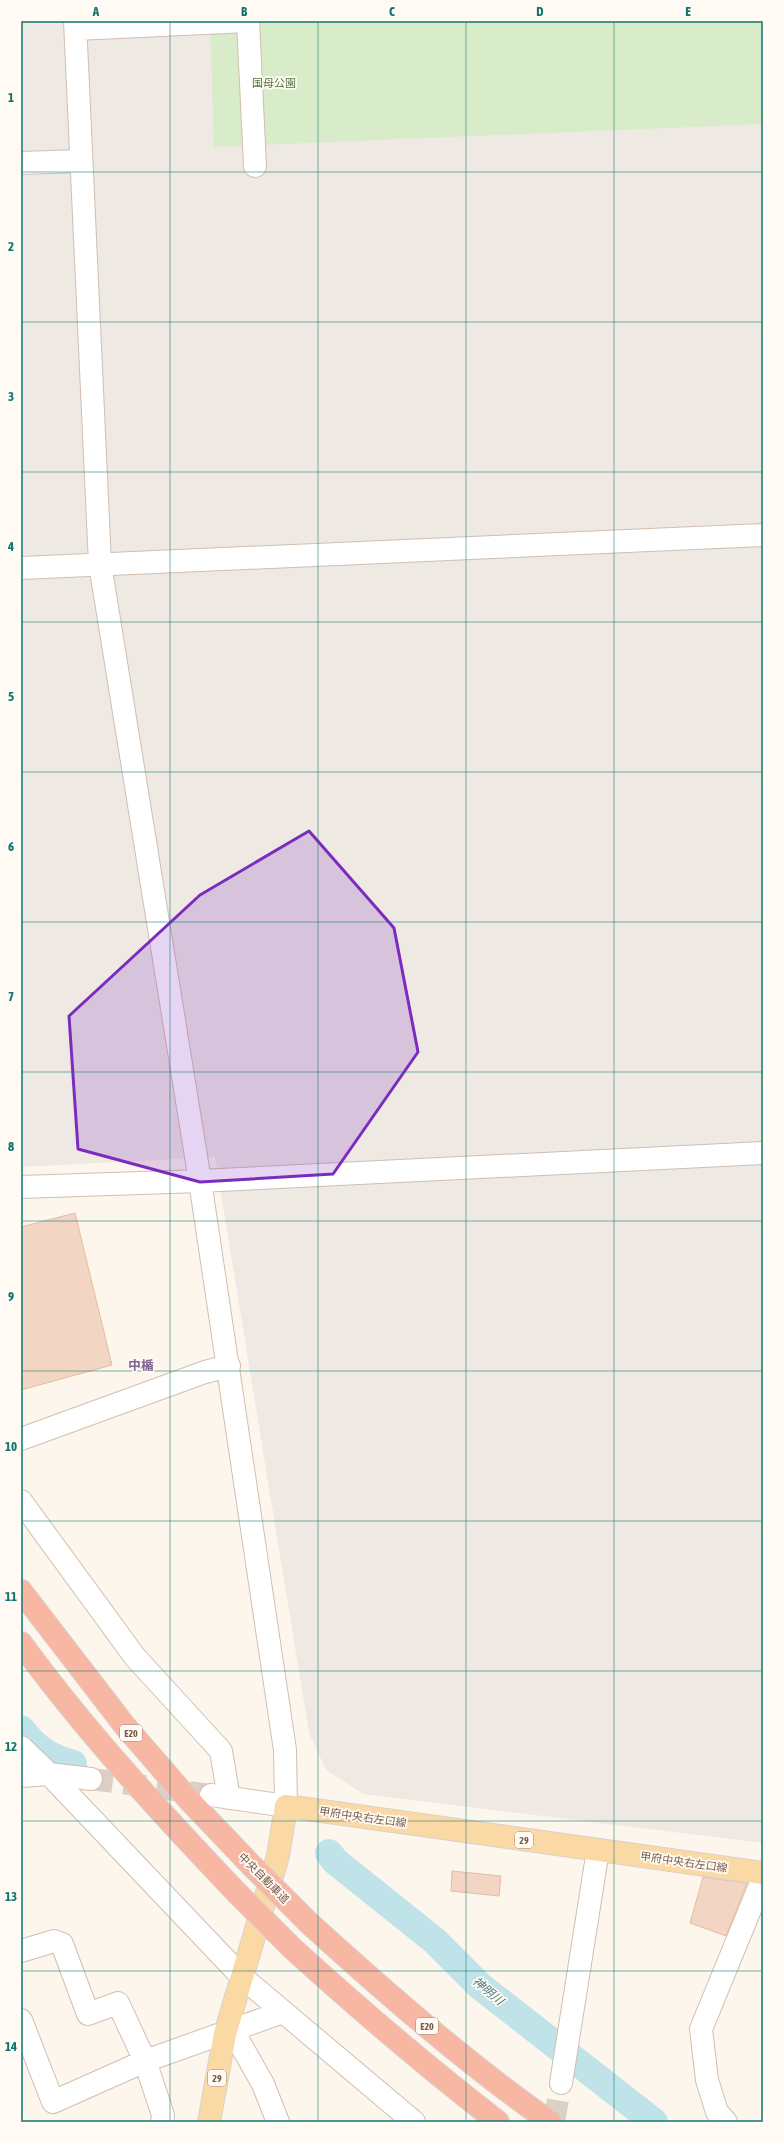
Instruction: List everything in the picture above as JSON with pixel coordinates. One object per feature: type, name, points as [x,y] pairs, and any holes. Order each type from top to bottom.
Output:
[{"type":"highway","name":"中央自動車道","points":[[21,1591],[125,1726],[189,1800],[252,1866],[309,1923],[376,1984],[454,2049],[550,2122]]},
{"type":"highway","name":"E20","points":[[21,1643],[100,1742],[154,1805],[237,1893],[292,1948],[367,2016],[434,2072],[498,2122]]},
{"type":"main road","name":"甲府中央右左口線","points":[[286,1806],[763,1873]]},
{"type":"main road","name":"29","points":[[209,2122],[242,1977],[278,1856],[286,1806]]},
{"type":"street","points":[[21,1500],[135,1657],[221,1751],[220,1797],[286,1806],[285,1750],[229,1366],[100,564],[76,25],[247,21],[255,166]]},
{"type":"street","points":[[21,163],[81,161]]},
{"type":"street","points":[[21,568],[763,535]]},
{"type":"street","points":[[21,1187],[200,1181],[763,1154]]},
{"type":"street","points":[[21,1439],[205,1372],[229,1366]]},
{"type":"street","points":[[21,1748],[50,1774],[242,1977],[414,2122]]},
{"type":"street","points":[[21,1776],[50,1774],[92,1779]]},
{"type":"street","points":[[561,2083],[598,1850]]},
{"type":"street","points":[[726,2122],[717,2112],[707,2080],[701,2029],[763,1878]]},
{"type":"street","points":[[21,1951],[54,1941],[62,1944],[88,2014],[118,2003],[146,2061],[163,2115],[162,2122]]},
{"type":"street","points":[[21,2020],[53,2102],[146,2061],[283,2012]]},
{"type":"street","points":[[229,2032],[263,2084],[278,2122]]},
{"type":"highlighted area","points":[[309,831],[394,928],[418,1052],[333,1174],[200,1182],[78,1149],[69,1016],[200,895]]},
{"type":"shaded area","points":[[21,21],[763,21],[763,1843],[363,1794],[326,1770],[309,1733],[215,1157],[21,1167]]},
{"type":"green space","name":"国母公園","points":[[91,21],[763,21],[763,124],[214,147],[210,29]]},
{"type":"building","points":[[75,1213],[112,1365],[21,1390],[21,1227]]},
{"type":"building","points":[[452,1871],[501,1876],[499,1896],[451,1891]]},
{"type":"building","points":[[703,1877],[747,1883],[726,1936],[690,1923]]},
{"type":"waterway","name":"神明川","points":[[21,1729],[38,1747],[50,1755],[73,1764]]},
{"type":"waterway","name":"神明川","points":[[329,1853],[335,1861],[435,1941],[480,1986],[654,2122]]},
{"type":"tunnel","points":[[91,1779],[211,1795]]},
{"type":"tunnel","points":[[554,2122],[561,2083]]},
{"type":"district","name":"中楯","points":[[141,1365]]}]
